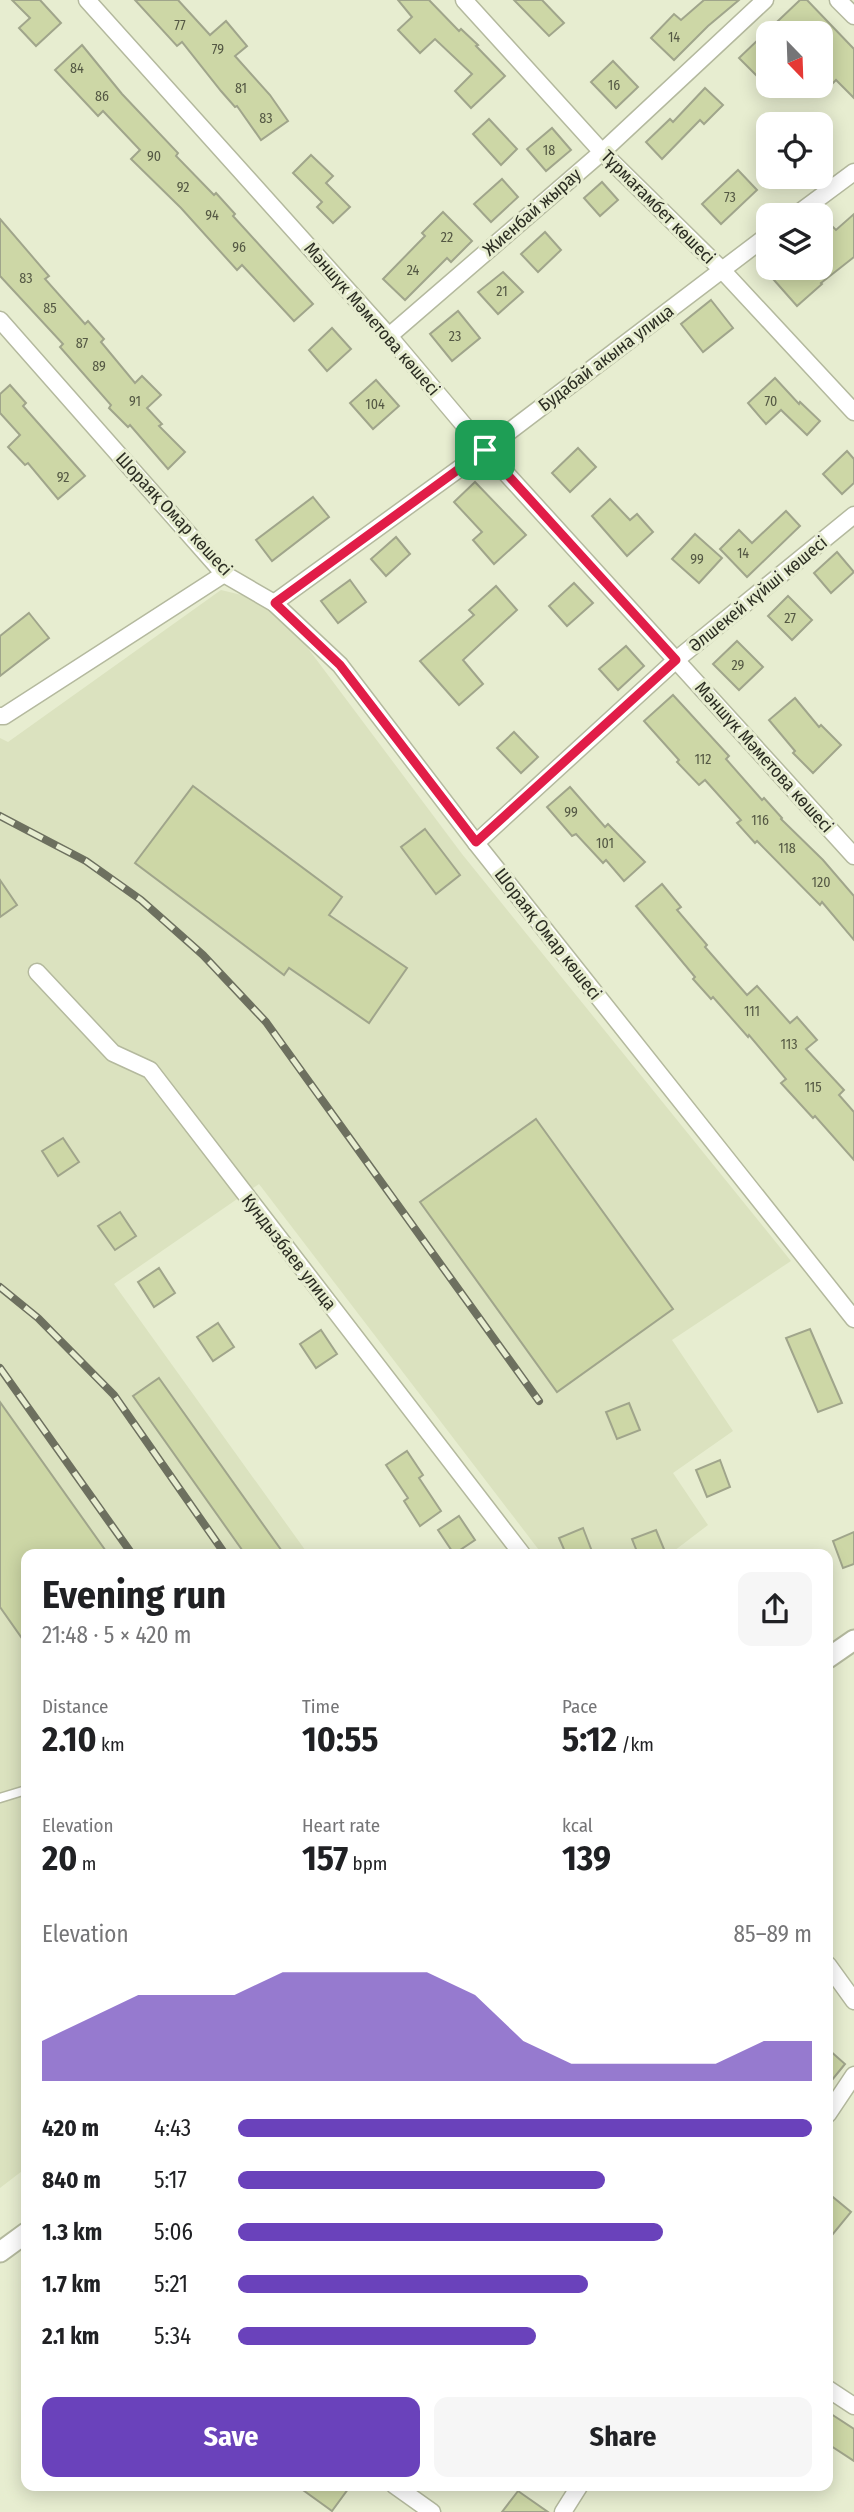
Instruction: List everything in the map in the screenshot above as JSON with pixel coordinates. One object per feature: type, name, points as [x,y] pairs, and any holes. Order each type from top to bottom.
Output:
[{"type":"street","name":"Мәншүк Мәметова көшесі","points":[[87,0],[389,336],[485,450],[854,856]]},
{"type":"street","name":"Тұрмағамбет көшесі","points":[[464,0],[602,152],[722,270],[854,412]]},
{"type":"street","name":"Жиенбай жырау","points":[[389,336],[602,152],[765,0]]},
{"type":"street","points":[[838,0],[854,16]]},
{"type":"street","points":[[812,203],[854,172]]},
{"type":"street","name":"Будабай акына улица","points":[[275,603],[485,450],[756,244]]},
{"type":"street","name":"Шораяқ Омар көшесі","points":[[0,320],[225,574],[275,603],[340,665],[476,842],[854,1320]]},
{"type":"street","name":"Әлшекей күйші көшесі","points":[[476,842],[676,660],[854,515]]},
{"type":"street","points":[[0,716],[4,716],[225,574]]},
{"type":"street","name":"Кундызбаев улица","points":[[37,972],[113,1053],[150,1070],[518,1549]]},
{"type":"street","points":[[833,1655],[854,1640]]},
{"type":"street","points":[[833,1972],[854,2001]]},
{"type":"street","points":[[833,2107],[854,2076]]},
{"type":"street","points":[[0,2252],[21,2237]]},
{"type":"street","points":[[833,2392],[854,2406]]},
{"type":"street","points":[[402,2491],[432,2512]]},
{"type":"street","points":[[563,2512],[576,2491]]},
{"type":"lane","points":[[0,1798],[21,1792]]},
{"type":"shaded area","points":[[221,590],[274,603],[462,854],[791,1261],[672,1340],[733,1431],[673,1473],[708,1525],[677,1549],[538,1549],[259,1184],[114,1284],[304,1549],[21,1549],[21,2172],[0,2188],[0,738],[8,742]]},
{"type":"building","points":[[12,0],[40,0],[61,23],[36,46],[19,28],[30,18]]},
{"type":"building","points":[[135,0],[178,0],[210,35],[226,21],[247,46],[235,56],[270,95],[288,121],[261,140],[237,106],[221,91],[182,42],[177,46]]},
{"type":"building","points":[[398,0],[429,0],[459,31],[461,29],[478,45],[476,46],[505,76],[471,108],[455,91],[472,74],[435,39],[420,53],[398,30],[412,17]]},
{"type":"building","points":[[514,0],[542,0],[564,23],[549,36]]},
{"type":"building","points":[[704,0],[739,0],[674,60],[651,38],[674,14],[681,20]]},
{"type":"building","points":[[800,0],[807,0],[827,21],[778,21]]},
{"type":"building","points":[[833,27],[854,49],[854,98],[836,80],[833,83]]},
{"type":"building","points":[[756,42],[756,75],[739,58]]},
{"type":"building","points":[[82,45],[122,94],[178,153],[176,156],[214,195],[216,193],[235,214],[233,216],[313,304],[294,321],[242,265],[237,270],[181,208],[131,159],[140,150],[103,111],[98,116],[55,70]]},
{"type":"building","points":[[613,61],[638,87],[616,108],[591,82]]},
{"type":"building","points":[[705,88],[723,105],[704,124],[700,120],[662,159],[646,142],[670,119],[673,122]]},
{"type":"building","points":[[489,119],[517,149],[501,165],[473,134]]},
{"type":"building","points":[[552,128],[571,150],[546,171],[527,149]]},
{"type":"building","points":[[311,155],[333,176],[326,183],[350,207],[333,223],[317,207],[322,202],[293,173]]},
{"type":"building","points":[[738,170],[757,190],[721,224],[702,204]]},
{"type":"building","points":[[502,179],[518,197],[491,222],[474,204]]},
{"type":"building","points":[[602,182],[618,200],[600,216],[584,198]]},
{"type":"building","points":[[443,212],[472,241],[451,262],[447,258],[405,300],[383,279],[425,236],[422,233]]},
{"type":"building","points":[[854,214],[854,257],[833,274],[833,227],[836,230]]},
{"type":"building","points":[[0,219],[49,276],[45,279],[85,324],[88,321],[104,339],[101,342],[135,383],[142,376],[161,395],[147,408],[162,424],[159,426],[185,452],[168,469],[130,425],[128,427],[109,408],[111,405],[60,347],[63,344],[0,276]]},
{"type":"building","points":[[545,232],[561,250],[538,272],[521,254]]},
{"type":"building","points":[[503,272],[523,292],[498,314],[478,292]]},
{"type":"building","points":[[774,280],[825,280],[822,284],[797,306]]},
{"type":"building","points":[[711,300],[733,328],[703,352],[681,324]]},
{"type":"building","points":[[458,311],[480,338],[452,361],[430,334]]},
{"type":"building","points":[[332,328],[351,349],[327,371],[309,350]]},
{"type":"building","points":[[775,378],[799,404],[800,402],[820,421],[807,435],[781,410],[766,424],[748,403]]},
{"type":"building","points":[[376,380],[399,406],[373,429],[350,403]]},
{"type":"building","points":[[10,385],[26,403],[23,406],[85,476],[58,499],[28,463],[25,465],[8,447],[20,435],[0,413],[0,394]]},
{"type":"building","points":[[578,448],[596,467],[570,492],[552,473]]},
{"type":"building","points":[[847,451],[854,459],[854,483],[842,494],[823,474]]},
{"type":"building","points":[[475,482],[526,535],[494,564],[473,540],[482,532],[454,502]]},
{"type":"building","points":[[313,497],[329,517],[272,561],[256,540]]},
{"type":"building","points":[[610,499],[630,520],[637,514],[653,532],[627,556],[592,516]]},
{"type":"building","points":[[786,511],[800,526],[747,577],[720,549],[739,530],[752,543]]},
{"type":"building","points":[[695,534],[722,558],[699,583],[672,559]]},
{"type":"building","points":[[396,537],[410,554],[386,576],[371,559]]},
{"type":"building","points":[[837,552],[854,572],[831,593],[814,573]]},
{"type":"building","points":[[350,580],[366,602],[338,623],[321,601]]},
{"type":"building","points":[[574,583],[593,603],[567,626],[549,606]]},
{"type":"building","points":[[496,586],[517,610],[463,660],[483,684],[459,705],[420,661],[474,615],[469,610]]},
{"type":"building","points":[[788,596],[812,620],[792,640],[768,616]]},
{"type":"building","points":[[29,613],[49,638],[0,676],[0,636]]},
{"type":"building","points":[[737,641],[763,667],[739,690],[713,664]]},
{"type":"building","points":[[626,646],[644,666],[618,690],[599,669]]},
{"type":"building","points":[[673,695],[729,756],[726,759],[762,800],[764,798],[854,896],[854,940],[822,902],[820,905],[757,841],[755,843],[737,823],[741,820],[705,780],[699,785],[644,721]]},
{"type":"building","points":[[795,698],[819,727],[821,725],[841,745],[813,773],[793,753],[795,751],[769,720]]},
{"type":"building","points":[[514,732],[538,757],[521,773],[497,748]]},
{"type":"building","points":[[193,786],[342,897],[329,915],[407,968],[369,1023],[289,968],[284,975],[135,863]]},
{"type":"building","points":[[570,787],[605,827],[608,824],[645,862],[624,881],[606,860],[603,863],[576,834],[572,836],[547,807]]},
{"type":"building","points":[[425,829],[460,875],[436,894],[401,847]]},
{"type":"building","points":[[0,880],[17,905],[0,917]]},
{"type":"building","points":[[662,884],[681,907],[677,910],[707,945],[705,947],[747,995],[757,986],[790,1023],[797,1017],[817,1040],[806,1049],[844,1090],[839,1095],[854,1112],[854,1160],[781,1083],[786,1079],[749,1035],[748,1037],[713,997],[711,999],[693,979],[695,977],[636,906]]},
{"type":"building","points":[[536,1119],[673,1309],[557,1392],[420,1202]]},
{"type":"building","points":[[63,1138],[79,1162],[58,1176],[42,1151]]},
{"type":"building","points":[[120,1212],[136,1236],[115,1250],[98,1226]]},
{"type":"building","points":[[159,1268],[175,1293],[154,1307],[138,1282]]},
{"type":"building","points":[[218,1323],[234,1347],[213,1361],[197,1337]]},
{"type":"building","points":[[810,1329],[842,1403],[818,1412],[786,1338]]},
{"type":"building","points":[[321,1330],[337,1354],[316,1368],[300,1344]]},
{"type":"building","points":[[159,1378],[280,1549],[241,1549],[133,1396]]},
{"type":"building","points":[[0,1402],[104,1549],[21,1549],[21,1637],[0,1607]]},
{"type":"building","points":[[629,1403],[640,1430],[617,1439],[606,1412]]},
{"type":"building","points":[[407,1451],[423,1475],[419,1478],[441,1511],[420,1526],[404,1501],[408,1498],[386,1465]]},
{"type":"building","points":[[720,1460],[730,1487],[707,1497],[696,1470]]},
{"type":"building","points":[[459,1516],[475,1540],[462,1549],[451,1549],[438,1530]]},
{"type":"building","points":[[583,1528],[591,1549],[564,1549],[559,1538]]},
{"type":"building","points":[[656,1530],[664,1549],[636,1549],[632,1539]]},
{"type":"building","points":[[854,1532],[854,1564],[843,1568],[833,1541]]},
{"type":"building","points":[[833,2053],[845,2064],[833,2079]]},
{"type":"building","points":[[833,2197],[851,2212],[833,2234]]},
{"type":"building","points":[[833,2415],[854,2429],[854,2461],[833,2447]]},
{"type":"building","points":[[304,2491],[347,2491],[332,2511]]},
{"type":"building","points":[[518,2491],[548,2512],[502,2512]]},
{"type":"railway","points":[[0,816],[86,861],[141,900],[203,955],[266,1022],[539,1401]]},
{"type":"railway","points":[[0,1287],[38,1318],[114,1395],[222,1549]]},
{"type":"railway","points":[[0,1368],[128,1549]]},
{"type":"route","points":[[485,450],[676,660],[476,842],[340,665],[275,603],[485,450]]}]
